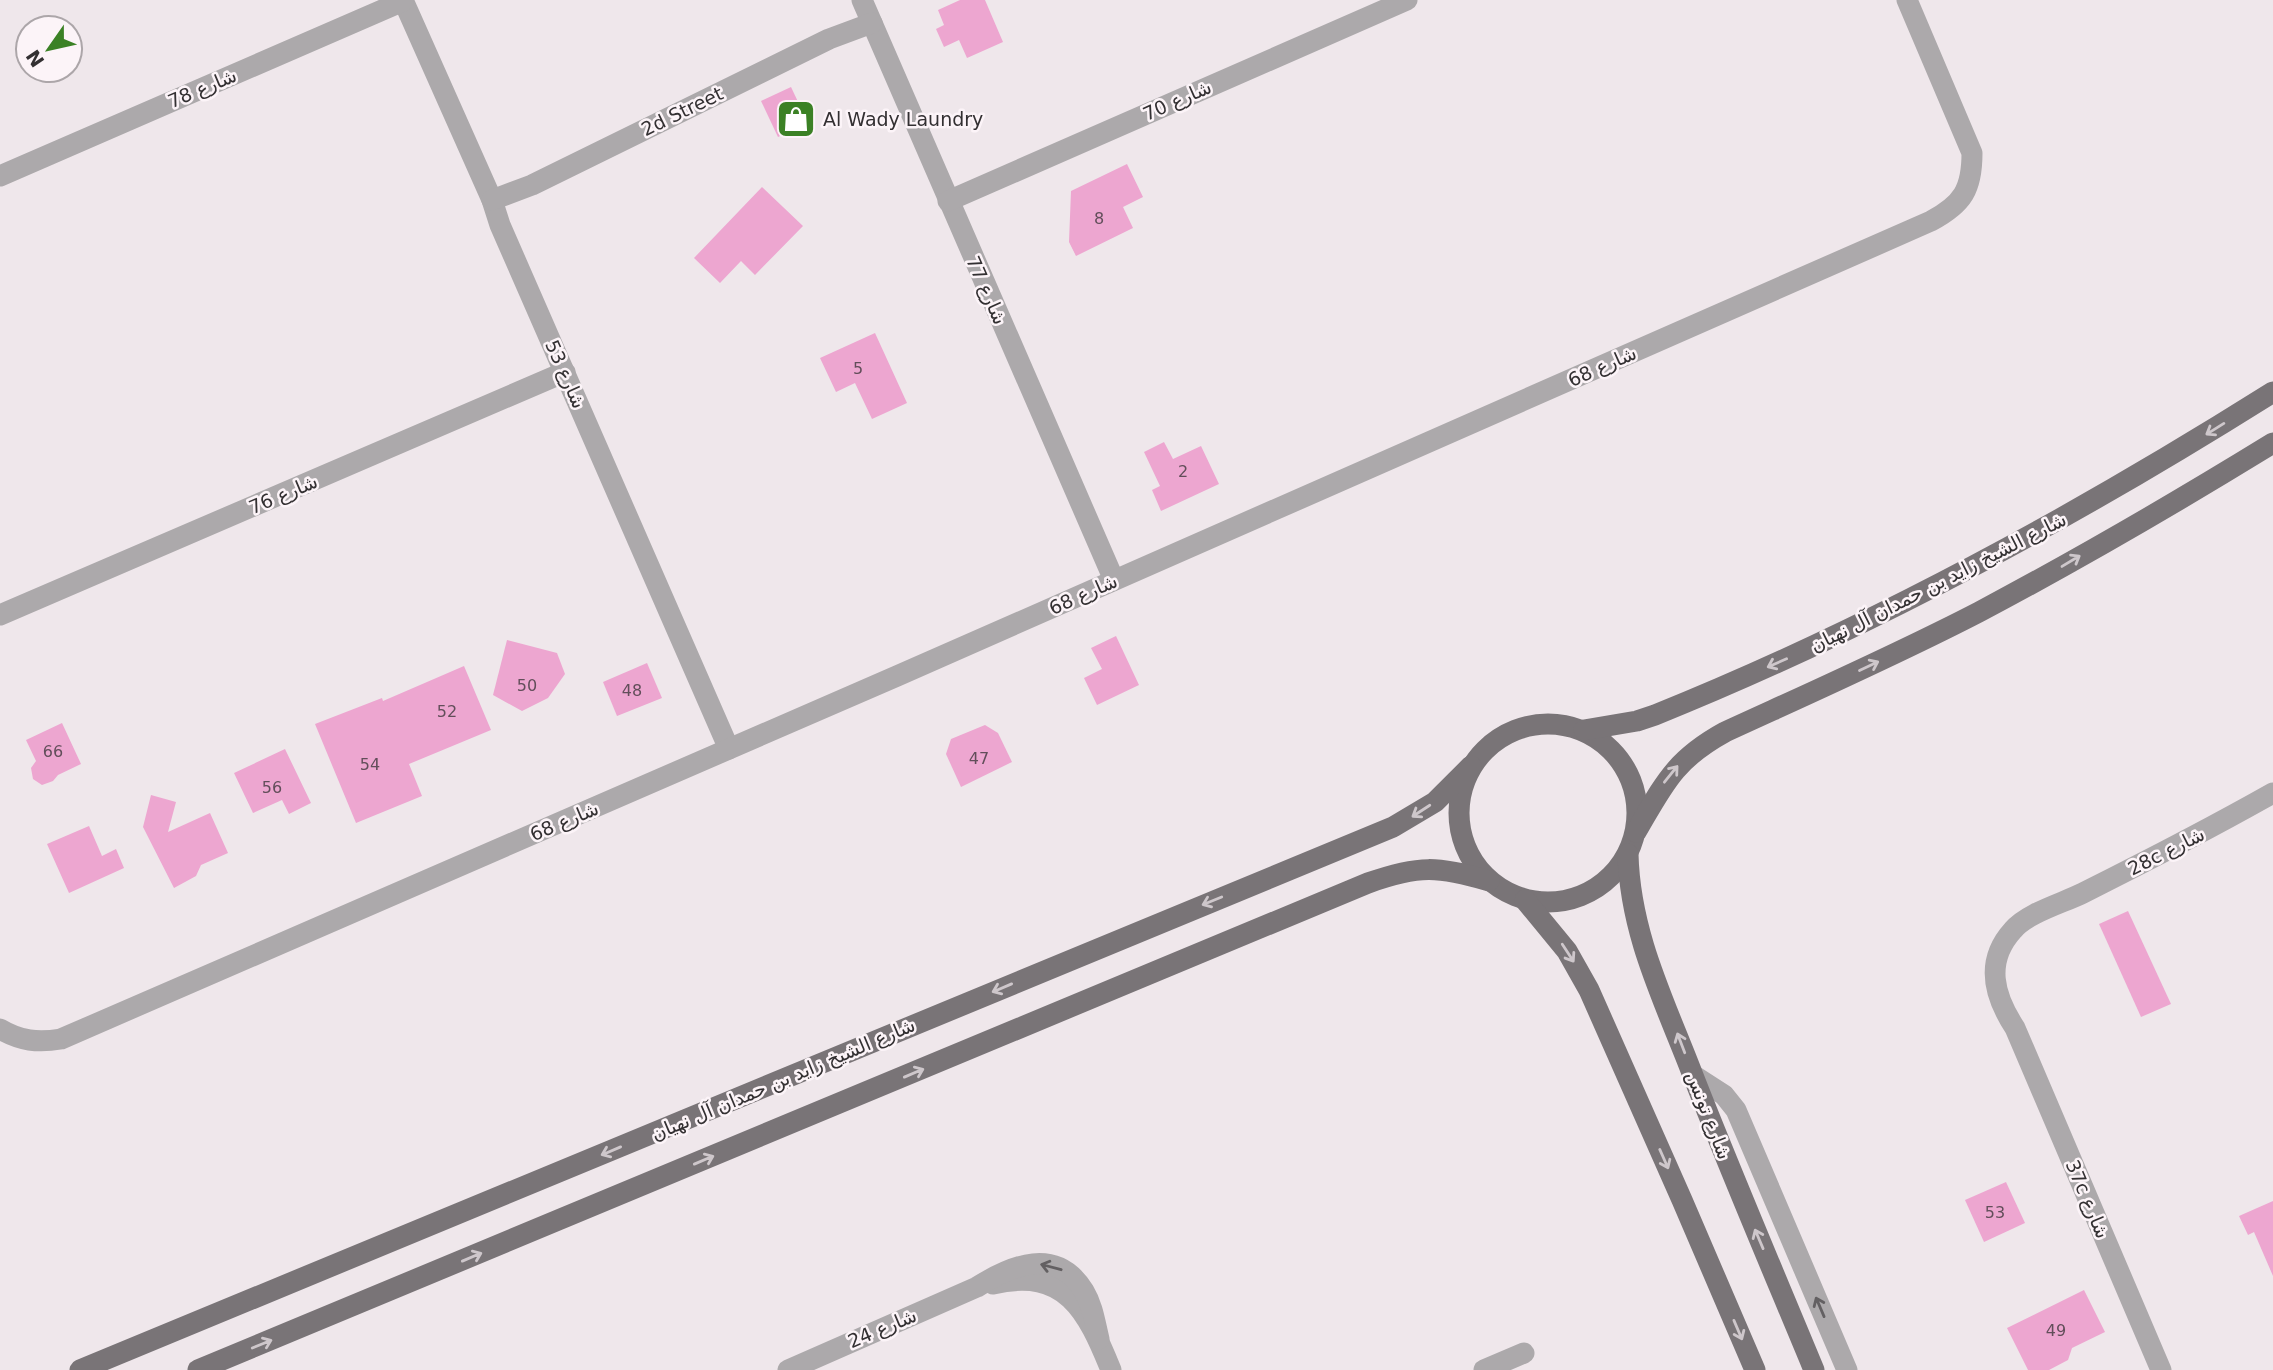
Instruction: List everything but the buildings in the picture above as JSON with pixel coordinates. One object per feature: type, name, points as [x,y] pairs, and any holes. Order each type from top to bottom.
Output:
[{"type":"main road","name":"شارع الشيخ زايد بن حمدان آل نهيان","points":[[1584,730],[1637,721],[1805,651],[2037,532],[2197,440],[2273,392]]},
{"type":"main road","points":[[1636,832],[1637,801],[1628,772],[1610,748],[1584,730],[1559,724],[1521,727],[1509,731],[1488,746],[1471,766],[1460,795],[1459,827],[1469,856],[1489,881],[1525,900],[1549,903],[1573,900],[1595,890],[1614,874],[1628,854],[1636,832],[1666,779],[1683,760],[1703,744],[1977,612],[2058,569],[2273,443]]},
{"type":"main road","name":"شارع الشيخ زايد بن حمدان آل نهيان","points":[[80,1370],[1393,827],[1435,802],[1471,766]]},
{"type":"main road","name":"شارع تونس","points":[[1628,854],[1631,899],[1641,943],[1732,1175],[1814,1370]]},
{"type":"main road","points":[[198,1370],[1368,883],[1399,873],[1432,869],[1489,881]]},
{"type":"main road","points":[[1525,900],[1561,942],[1589,990],[1755,1370]]},
{"type":"street","name":"شارع 77","points":[[862,0],[1114,580]]},
{"type":"street","name":"شارع 70","points":[[948,201],[1406,0]]},
{"type":"street","name":"شارع 78","points":[[0,176],[403,1]]},
{"type":"street","name":"شارع 53","points":[[403,1],[729,749]]},
{"type":"street","name":"شارع 68","points":[[0,1029],[28,1041],[61,1039],[729,749],[1950,211],[1965,194],[1972,174],[1972,153],[1916,3]]},
{"type":"street","name":"2d Street","points":[[492,200],[532,186],[828,39],[872,23]]},
{"type":"street","name":"شارع 76","points":[[0,615],[565,372]]},
{"type":"street","name":"28c شارع","points":[[2005,958],[2058,906],[2193,838],[2273,793]]},
{"type":"street","name":"37c شارع","points":[[2005,958],[2015,1028],[2161,1370]]},
{"type":"street","points":[[1693,1074],[1724,1095],[1736,1110],[1847,1370]]},
{"type":"street","name":"شارع 24","points":[[788,1370],[977,1287],[1020,1280],[1045,1282],[1065,1293],[1098,1339],[1111,1370]]},
{"type":"street","points":[[1484,1370],[1524,1353]]},
{"type":"place","name":"Al Wady Laundry","points":[[796,119]]}]
